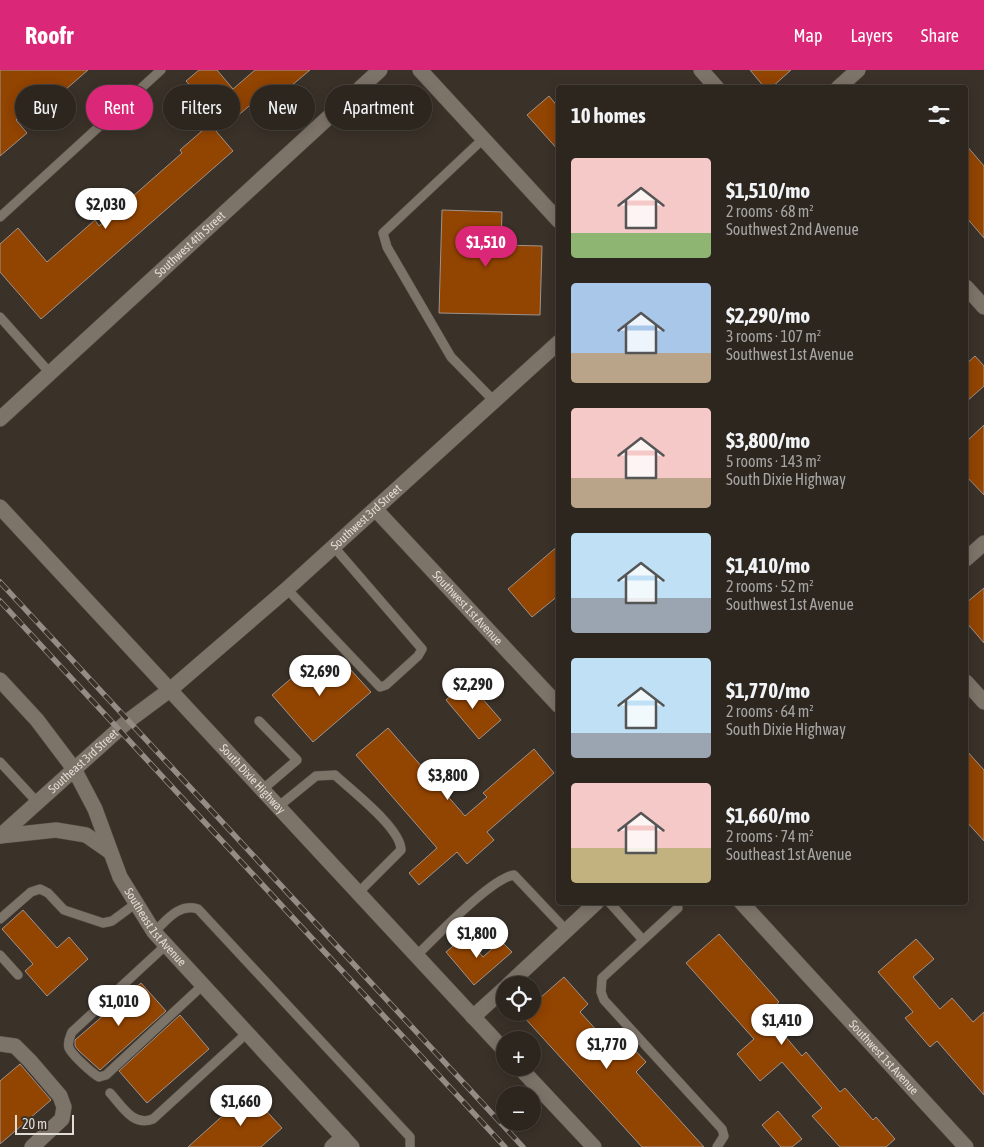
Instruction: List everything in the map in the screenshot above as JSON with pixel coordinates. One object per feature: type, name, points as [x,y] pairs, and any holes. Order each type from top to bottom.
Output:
[{"type":"street","name":"Southwest 4th Street","points":[[0,419],[380,70]]},
{"type":"street","points":[[420,70],[556,219]]},
{"type":"street","points":[[701,70],[714,85]]},
{"type":"street","points":[[841,85],[858,70]]},
{"type":"street","points":[[968,289],[984,307]]},
{"type":"street","name":"Southwest 3rd Street","points":[[171,689],[376,510],[556,345]]},
{"type":"street","name":"South Dixie Highway","points":[[0,507],[171,689],[496,1041]]},
{"type":"street","name":"Southwest 1st Avenue","points":[[376,510],[556,703]]},
{"type":"street","points":[[968,557],[984,542]]},
{"type":"street","name":"Southeast 1st Avenue","points":[[0,680],[36,720],[74,769],[95,809],[109,851],[135,904],[154,932],[247,1033],[342,1144]]},
{"type":"street","points":[[968,684],[984,702]]},
{"type":"street","name":"Southeast 3rd Street","points":[[0,836],[128,720],[171,689]]},
{"type":"street","points":[[0,836],[56,830],[86,835],[109,851]]},
{"type":"street","points":[[518,976],[594,905]]},
{"type":"street","name":"Southwest 1st Avenue","points":[[744,905],[966,1147]]},
{"type":"street","points":[[473,1017],[496,996]]},
{"type":"street","points":[[0,1044],[15,1046],[60,1096],[64,1106],[62,1119],[32,1147]]},
{"type":"street","points":[[527,1076],[594,1147]]},
{"type":"lane","points":[[0,218],[160,70]]},
{"type":"lane","points":[[483,139],[383,233],[387,248],[451,357],[494,401]]},
{"type":"lane","points":[[0,317],[50,373]]},
{"type":"lane","points":[[287,589],[380,687],[386,685],[418,656],[422,649],[334,547]]},
{"type":"lane","points":[[260,721],[297,760],[263,790]]},
{"type":"lane","points":[[0,762],[37,802]]},
{"type":"lane","points":[[279,806],[316,776],[335,774],[391,828],[401,843],[401,850],[358,893]]},
{"type":"lane","points":[[416,956],[490,888],[507,876],[514,876],[518,879],[567,930]]},
{"type":"lane","points":[[0,919],[31,892],[40,889],[48,893],[64,910],[103,923],[112,921],[135,904]]},
{"type":"lane","points":[[612,905],[643,940]]},
{"type":"lane","points":[[154,932],[182,908],[190,906],[198,908],[410,1138],[410,1147]]},
{"type":"lane","points":[[678,908],[602,978],[601,992],[604,1000],[722,1129],[724,1136],[717,1147]]},
{"type":"lane","points":[[166,946],[72,1032],[69,1039],[70,1048],[94,1075],[100,1077],[106,1075],[203,986]]},
{"type":"lane","points":[[0,955],[18,975]]},
{"type":"lane","points":[[110,1093],[134,1120],[144,1122],[153,1119],[247,1033]]},
{"type":"building","points":[[0,70],[88,70],[71,85],[15,85],[15,130],[24,130],[27,133],[0,156]]},
{"type":"building","points":[[199,70],[217,70],[230,85],[190,85],[186,81]]},
{"type":"building","points":[[255,70],[310,70],[292,85],[250,85],[250,105],[240,114],[240,85],[238,85]]},
{"type":"building","points":[[750,70],[791,70],[774,85],[762,85]]},
{"type":"building","points":[[549,96],[556,104],[556,148],[527,115]]},
{"type":"building","points":[[203,130],[215,130],[233,151],[41,319],[0,272],[0,244],[18,228],[47,262],[95,220],[99,226],[182,153],[180,150]]},
{"type":"building","points":[[968,147],[984,166],[984,238],[968,219]]},
{"type":"building","points":[[442,210],[502,212],[501,245],[542,246],[540,315],[439,313]]},
{"type":"building","points":[[975,356],[984,366],[984,386],[968,400],[968,362]]},
{"type":"building","points":[[984,425],[984,495],[968,478],[968,440]]},
{"type":"building","points":[[556,548],[556,597],[532,617],[508,589]]},
{"type":"building","points":[[984,588],[984,643],[968,624],[968,601]]},
{"type":"building","points":[[317,656],[337,679],[349,668],[371,692],[313,742],[272,695]]},
{"type":"building","points":[[467,681],[501,720],[479,739],[446,700]]},
{"type":"building","points":[[388,728],[465,816],[487,797],[483,793],[534,749],[554,773],[487,832],[494,840],[467,864],[457,852],[419,885],[409,873],[437,848],[356,755]]},
{"type":"building","points":[[968,752],[984,770],[984,841],[968,823]]},
{"type":"building","points":[[23,910],[57,948],[69,937],[88,959],[47,996],[25,971],[33,964],[2,929]]},
{"type":"building","points":[[719,934],[779,1002],[766,1014],[802,1056],[806,1052],[840,1092],[845,1088],[873,1120],[876,1117],[895,1139],[886,1147],[840,1147],[812,1116],[822,1108],[782,1062],[760,1081],[737,1054],[754,1039],[686,963]]},
{"type":"building","points":[[465,936],[483,957],[501,941],[512,952],[474,985],[446,952]]},
{"type":"building","points":[[916,939],[934,959],[913,977],[940,1009],[952,998],[973,1022],[984,1012],[984,1095],[937,1041],[930,1047],[905,1018],[913,1012],[878,972]]},
{"type":"building","points":[[564,977],[588,1004],[580,1012],[621,1057],[632,1047],[646,1062],[636,1072],[704,1147],[642,1147],[541,1036],[541,1031],[537,1031],[527,1021],[541,1021],[541,997]]},
{"type":"building","points":[[141,983],[166,1011],[100,1070],[79,1051],[75,1046],[75,1040]]},
{"type":"building","points":[[180,1015],[209,1049],[147,1103],[119,1071]]},
{"type":"building","points":[[20,1064],[51,1100],[0,1144],[0,1081]]},
{"type":"building","points":[[249,1092],[282,1128],[261,1147],[188,1147]]},
{"type":"building","points":[[778,1111],[802,1139],[792,1147],[781,1147],[762,1125]]},
{"type":"railway","points":[[0,582],[523,1147]]},
{"type":"railway","points":[[0,601],[505,1147]]}]
